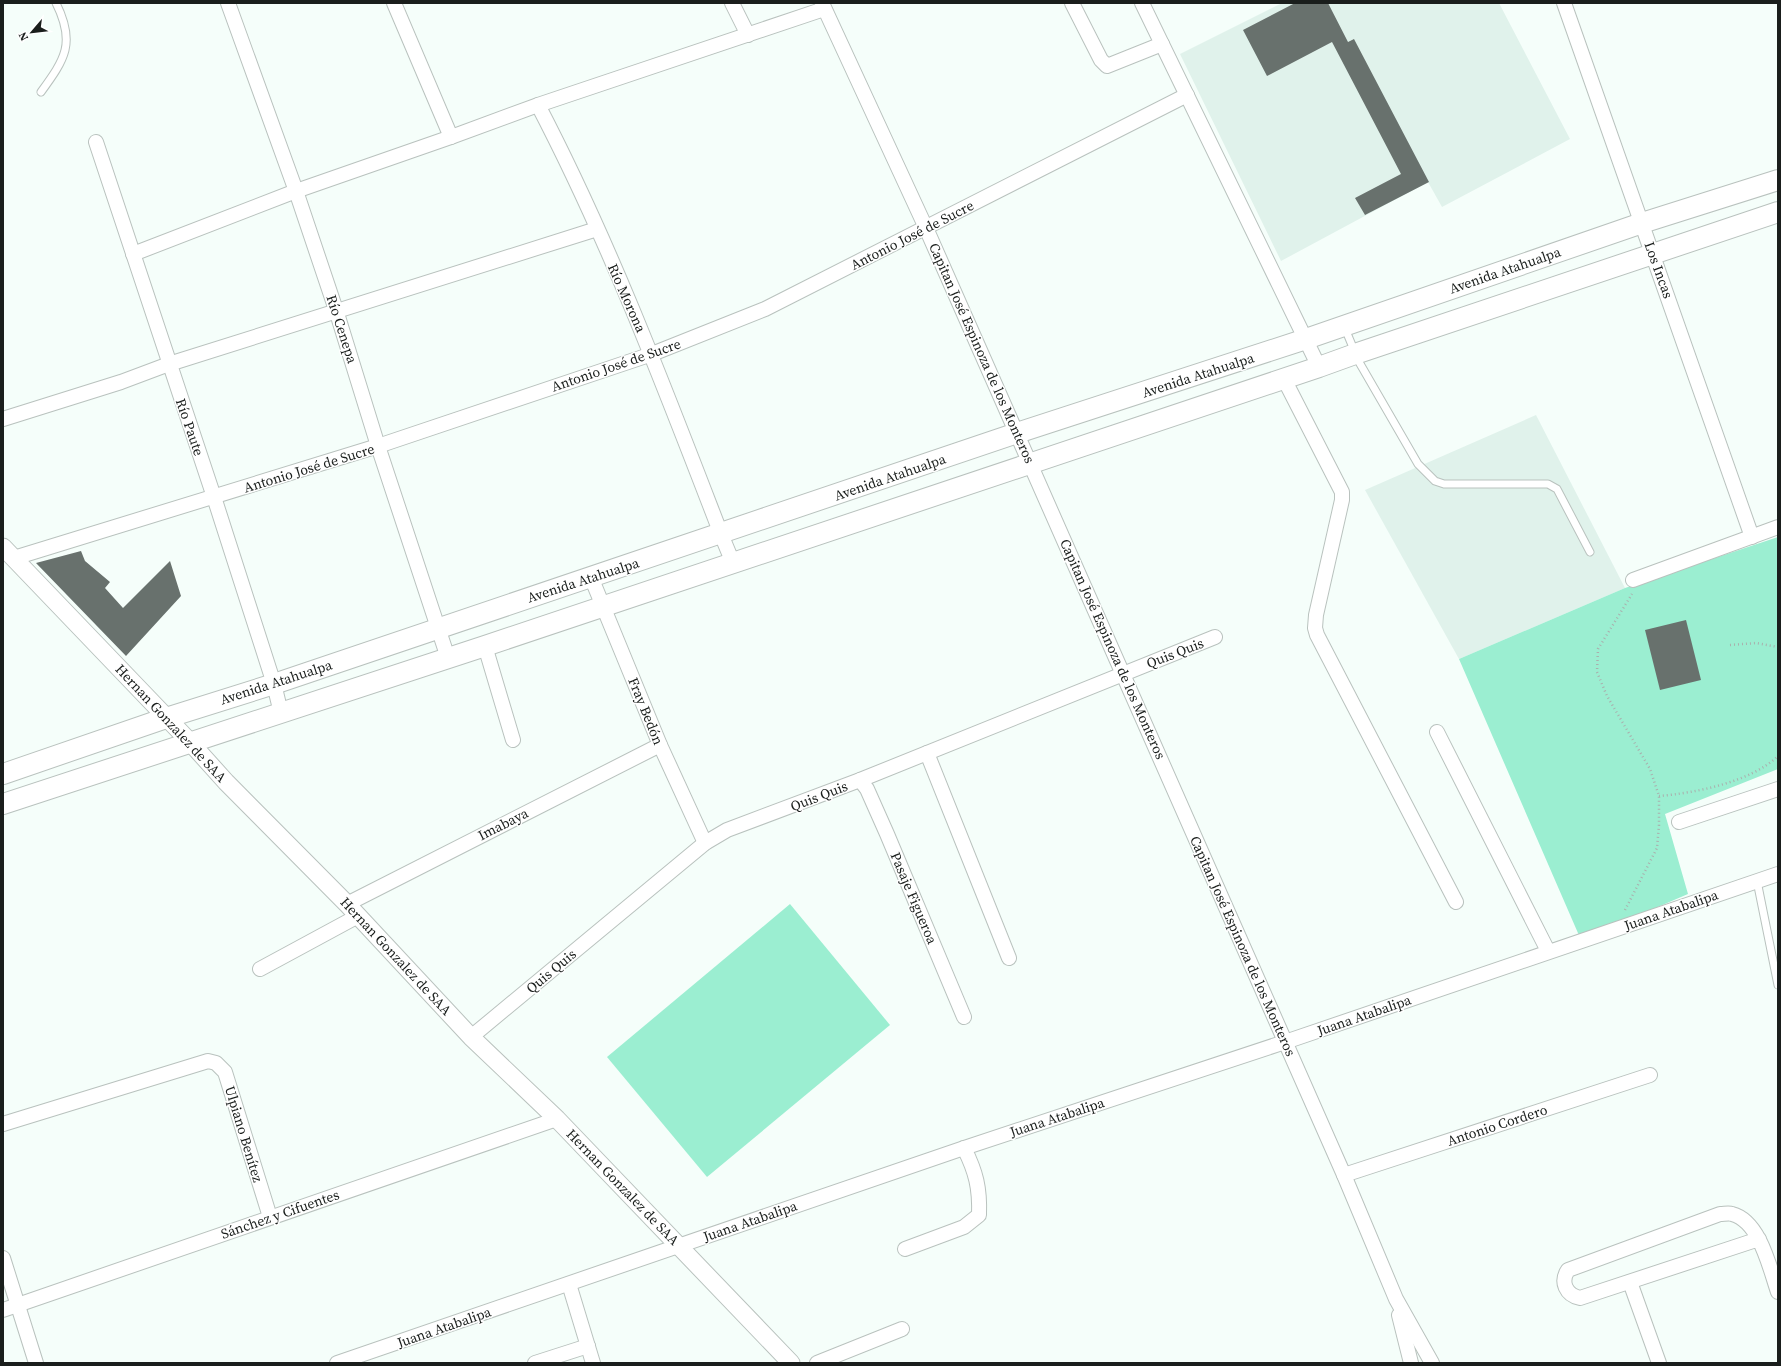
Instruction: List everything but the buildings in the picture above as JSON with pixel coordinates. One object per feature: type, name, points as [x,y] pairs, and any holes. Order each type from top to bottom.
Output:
[{"type":"main road","name":"Avenida Atahualpa","points":[[3,774],[166,718],[274,684],[1017,434],[1306,339],[1642,223],[1778,180]]},
{"type":"main road","points":[[3,804],[485,646],[1031,464],[1778,212]]},
{"type":"street","name":"Río Cenepa","points":[[228,3],[296,191],[336,310],[378,446],[448,658]]},
{"type":"street","points":[[394,3],[451,137]]},
{"type":"street","points":[[732,3],[748,35]]},
{"type":"street","points":[[1072,3],[1101,60],[1107,66],[1162,44]]},
{"type":"street","points":[[1142,3],[1319,367]]},
{"type":"street","name":"Los Incas","points":[[1564,3],[1654,254],[1752,537]]},
{"type":"street","points":[[133,254],[296,191],[538,105],[748,35],[823,6]]},
{"type":"street","name":"Capitan José Espinoza de los Monteros","points":[[823,6],[926,228],[1031,464],[1286,1042],[1396,1299],[1432,1363]]},
{"type":"street","name":"Antonio José de Sucre","points":[[9,553],[214,497],[378,446],[652,354],[765,309],[1187,95]]},
{"type":"street","name":"Río Morona","points":[[538,105],[570,166],[652,354],[721,534],[734,563]]},
{"type":"street","name":"Río Paute","points":[[96,142],[214,497],[274,684],[281,713]]},
{"type":"street","points":[[3,419],[121,382],[169,364],[336,310],[597,229]]},
{"type":"street","points":[[1284,379],[1342,492],[1342,500],[1316,615],[1315,628],[1317,635],[1456,902]]},
{"type":"street","points":[[1639,578],[1778,527]]},
{"type":"street","name":"Hernan Gonzalez de SAA","points":[[9,553],[190,742],[226,782],[352,910],[471,1037],[557,1119],[791,1363]]},
{"type":"street","name":"Fray Bedón","points":[[591,577],[660,745],[705,843]]},
{"type":"street","name":"Quis Quis","points":[[471,1037],[705,843],[727,830],[860,780],[1215,637]]},
{"type":"street","points":[[485,646],[513,740]]},
{"type":"street","points":[[1437,732],[1548,952]]},
{"type":"street","name":"Imabaya","points":[[260,969],[352,910],[660,745]]},
{"type":"street","points":[[927,753],[1009,958]]},
{"type":"street","name":"Pasaje Figueroa","points":[[860,780],[867,789],[887,834],[964,1017]]},
{"type":"street","points":[[1679,822],[1778,789]]},
{"type":"street","name":"Juana Atabalipa","points":[[337,1363],[569,1284],[678,1245],[964,1148],[1286,1042],[1778,874]]},
{"type":"street","name":"Ulpiano Benítez","points":[[3,1124],[208,1061],[216,1063],[224,1072],[270,1217]]},
{"type":"street","name":"Antonio Cordero","points":[[1344,1175],[1650,1075]]},
{"type":"street","name":"Sánchez y Cifuentes","points":[[3,1310],[557,1119]]},
{"type":"street","points":[[905,1249],[964,1227],[979,1215],[980,1193],[973,1166],[964,1148]]},
{"type":"street","points":[[1760,1240],[1580,1298],[1573,1296],[1567,1290],[1564,1283],[1565,1275],[1568,1270],[1720,1214],[1733,1214],[1747,1223],[1760,1240],[1778,1292]]},
{"type":"street","points":[[3,1258],[36,1363]]},
{"type":"street","points":[[1630,1282],[1659,1363]]},
{"type":"street","points":[[569,1284],[593,1363]]},
{"type":"street","name":"Capitan José Espinoza de los Monteros","points":[[1396,1299],[1411,1363]]},
{"type":"street","points":[[817,1363],[902,1329]]},
{"type":"street","points":[[535,1363],[588,1346]]},
{"type":"lane","points":[[41,92],[59,68],[66,53],[67,32],[56,3]]},
{"type":"lane","points":[[1344,326],[1355,354],[1418,464],[1435,481],[1444,484],[1548,484],[1557,489],[1590,552]]},
{"type":"lane","points":[[1757,881],[1778,985]]},
{"type":"path","points":[[1616,929],[1657,848],[1659,796],[1650,769],[1608,696],[1597,672],[1598,649],[1639,578]]},
{"type":"path","points":[[1730,645],[1756,643],[1778,647]]},
{"type":"path","points":[[1659,796],[1682,794],[1734,780],[1755,771],[1778,756]]},
{"type":"shaded area","points":[[1282,3],[1499,3],[1570,139],[1442,207],[1428,182],[1281,261],[1180,54]]},
{"type":"shaded area","points":[[1536,415],[1625,588],[1459,659],[1365,490]]},
{"type":"green space","points":[[1778,537],[1778,769],[1665,814],[1688,894],[1581,940],[1459,659],[1625,588]]},
{"type":"green space","points":[[790,904],[890,1025],[707,1177],[607,1057]]}]
